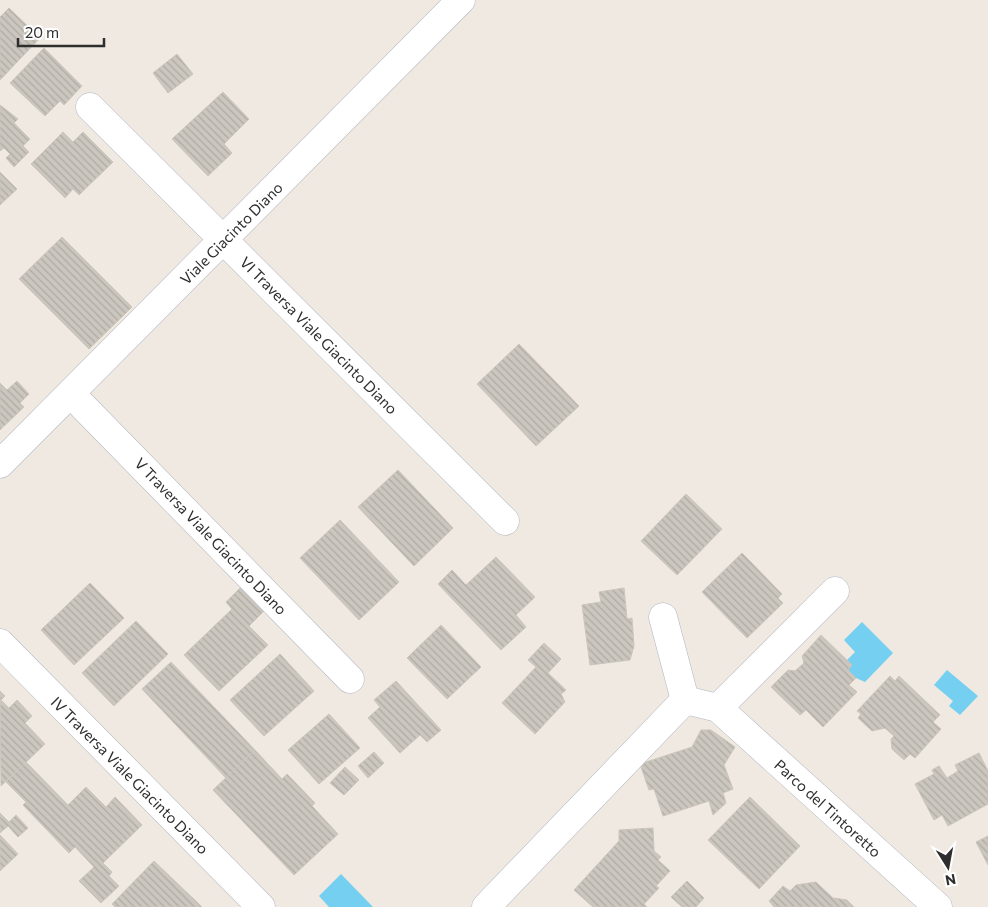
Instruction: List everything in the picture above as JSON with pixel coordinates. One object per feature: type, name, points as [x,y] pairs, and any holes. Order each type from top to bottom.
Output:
[{"type":"street","name":"Viale Giacinto Diano","points":[[0,464],[461,0]]},
{"type":"street","name":"VI Traversa Viale Giacinto Diano","points":[[90,107],[505,521]]},
{"type":"street","name":"V Traversa Viale Giacinto Diano","points":[[71,394],[350,679]]},
{"type":"street","points":[[718,708],[834,591]]},
{"type":"street","points":[[486,907],[685,700],[663,618]]},
{"type":"street","name":"IV Traversa Viale Giacinto Diano","points":[[0,643],[261,907]]},
{"type":"street","name":"Parco del Tintoretto","points":[[685,700],[718,708],[938,907]]},
{"type":"water","points":[[862,622],[893,653],[865,682],[856,678],[848,670],[852,665],[847,660],[855,652],[844,640]]},
{"type":"water","points":[[947,670],[978,696],[960,715],[949,706],[953,701],[934,685]]},
{"type":"water","points":[[341,874],[373,907],[329,907],[319,896]]},
{"type":"building","points":[[9,8],[40,38],[0,80],[0,17]]},
{"type":"building","points":[[44,48],[82,86],[64,105],[60,101],[45,116],[10,83]]},
{"type":"building","points":[[177,54],[193,74],[168,93],[153,73]]},
{"type":"building","points":[[223,92],[249,119],[224,144],[232,153],[208,176],[172,139]]},
{"type":"building","points":[[0,105],[18,119],[14,123],[30,139],[23,146],[29,152],[14,167],[6,158],[10,154],[4,148],[0,151]]},
{"type":"building","points":[[63,132],[73,142],[83,132],[113,162],[79,195],[73,189],[65,198],[31,164]]},
{"type":"building","points":[[0,172],[17,189],[0,205]]},
{"type":"building","points":[[62,237],[132,307],[89,349],[19,279]]},
{"type":"building","points":[[519,344],[579,406],[536,446],[477,384]]},
{"type":"building","points":[[17,381],[29,394],[20,403],[24,407],[0,430],[0,383],[7,390]]},
{"type":"building","points":[[398,470],[453,528],[414,566],[358,507]]},
{"type":"building","points":[[686,494],[722,529],[677,575],[641,541]]},
{"type":"building","points":[[340,520],[399,582],[359,620],[300,558]]},
{"type":"building","points":[[742,553],[782,594],[778,598],[783,603],[747,638],[702,592]]},
{"type":"building","points":[[496,557],[535,597],[516,615],[526,627],[501,650],[438,584],[452,570],[466,585]]},
{"type":"building","points":[[90,583],[124,618],[74,665],[41,630]]},
{"type":"building","points":[[242,586],[265,610],[249,626],[268,645],[219,691],[184,655],[232,609],[226,602]]},
{"type":"building","points":[[624,588],[627,619],[632,618],[634,646],[630,660],[590,665],[582,605],[601,602],[599,592]]},
{"type":"building","points":[[136,621],[168,654],[114,706],[82,673]]},
{"type":"building","points":[[441,625],[481,667],[447,699],[407,658]]},
{"type":"building","points":[[821,635],[852,665],[848,670],[856,678],[849,685],[857,692],[823,727],[806,710],[800,715],[771,687],[788,670],[795,671],[804,663],[802,656]]},
{"type":"building","points":[[544,643],[561,659],[548,673],[566,690],[561,694],[565,702],[535,734],[502,703],[536,667],[528,660]]},
{"type":"building","points":[[280,654],[314,691],[264,736],[230,700]]},
{"type":"building","points":[[171,662],[255,750],[226,778],[142,689]]},
{"type":"building","points":[[890,676],[895,681],[899,676],[940,715],[933,722],[941,729],[915,758],[910,754],[904,760],[892,749],[891,739],[894,736],[885,728],[872,731],[858,718],[861,714],[857,711]]},
{"type":"building","points":[[396,681],[441,730],[427,742],[420,735],[400,753],[368,718],[380,707],[374,700]]},
{"type":"building","points":[[0,691],[5,696],[1,700],[9,708],[17,700],[32,716],[25,723],[45,744],[1,786]]},
{"type":"building","points":[[329,714],[360,748],[319,784],[288,750]]},
{"type":"building","points":[[701,730],[711,730],[735,747],[724,765],[733,789],[723,793],[726,803],[713,815],[709,801],[663,816],[654,789],[649,790],[640,764],[692,747]]},
{"type":"building","points":[[255,750],[282,779],[287,774],[315,803],[312,806],[338,834],[294,875],[213,790]]},
{"type":"building","points":[[374,752],[384,763],[368,778],[358,766]]},
{"type":"building","points":[[979,753],[988,771],[988,804],[948,826],[942,815],[934,820],[915,784],[934,774],[932,770],[939,766],[947,778],[958,771],[955,765]]},
{"type":"building","points":[[26,762],[68,805],[86,787],[106,807],[115,797],[142,825],[103,863],[112,872],[109,876],[119,886],[101,903],[79,881],[94,867],[75,847],[69,853],[23,805],[26,802],[6,782]]},
{"type":"building","points":[[345,767],[359,780],[344,795],[330,783]]},
{"type":"building","points":[[750,797],[800,846],[759,889],[708,840]]},
{"type":"building","points":[[0,813],[9,822],[16,815],[28,828],[18,837],[8,826],[0,833]]},
{"type":"building","points":[[653,828],[654,851],[661,857],[658,860],[670,871],[656,886],[659,888],[644,904],[647,907],[593,907],[574,890],[619,841],[619,830]]},
{"type":"building","points":[[0,835],[18,854],[0,871]]},
{"type":"building","points":[[988,836],[988,865],[976,842]]},
{"type":"building","points":[[154,861],[202,907],[115,907],[112,904]]},
{"type":"building","points":[[687,881],[704,898],[696,907],[682,907],[671,897]]},
{"type":"building","points":[[816,882],[833,898],[847,900],[854,907],[774,907],[769,901],[783,886],[790,891],[796,885]]}]
